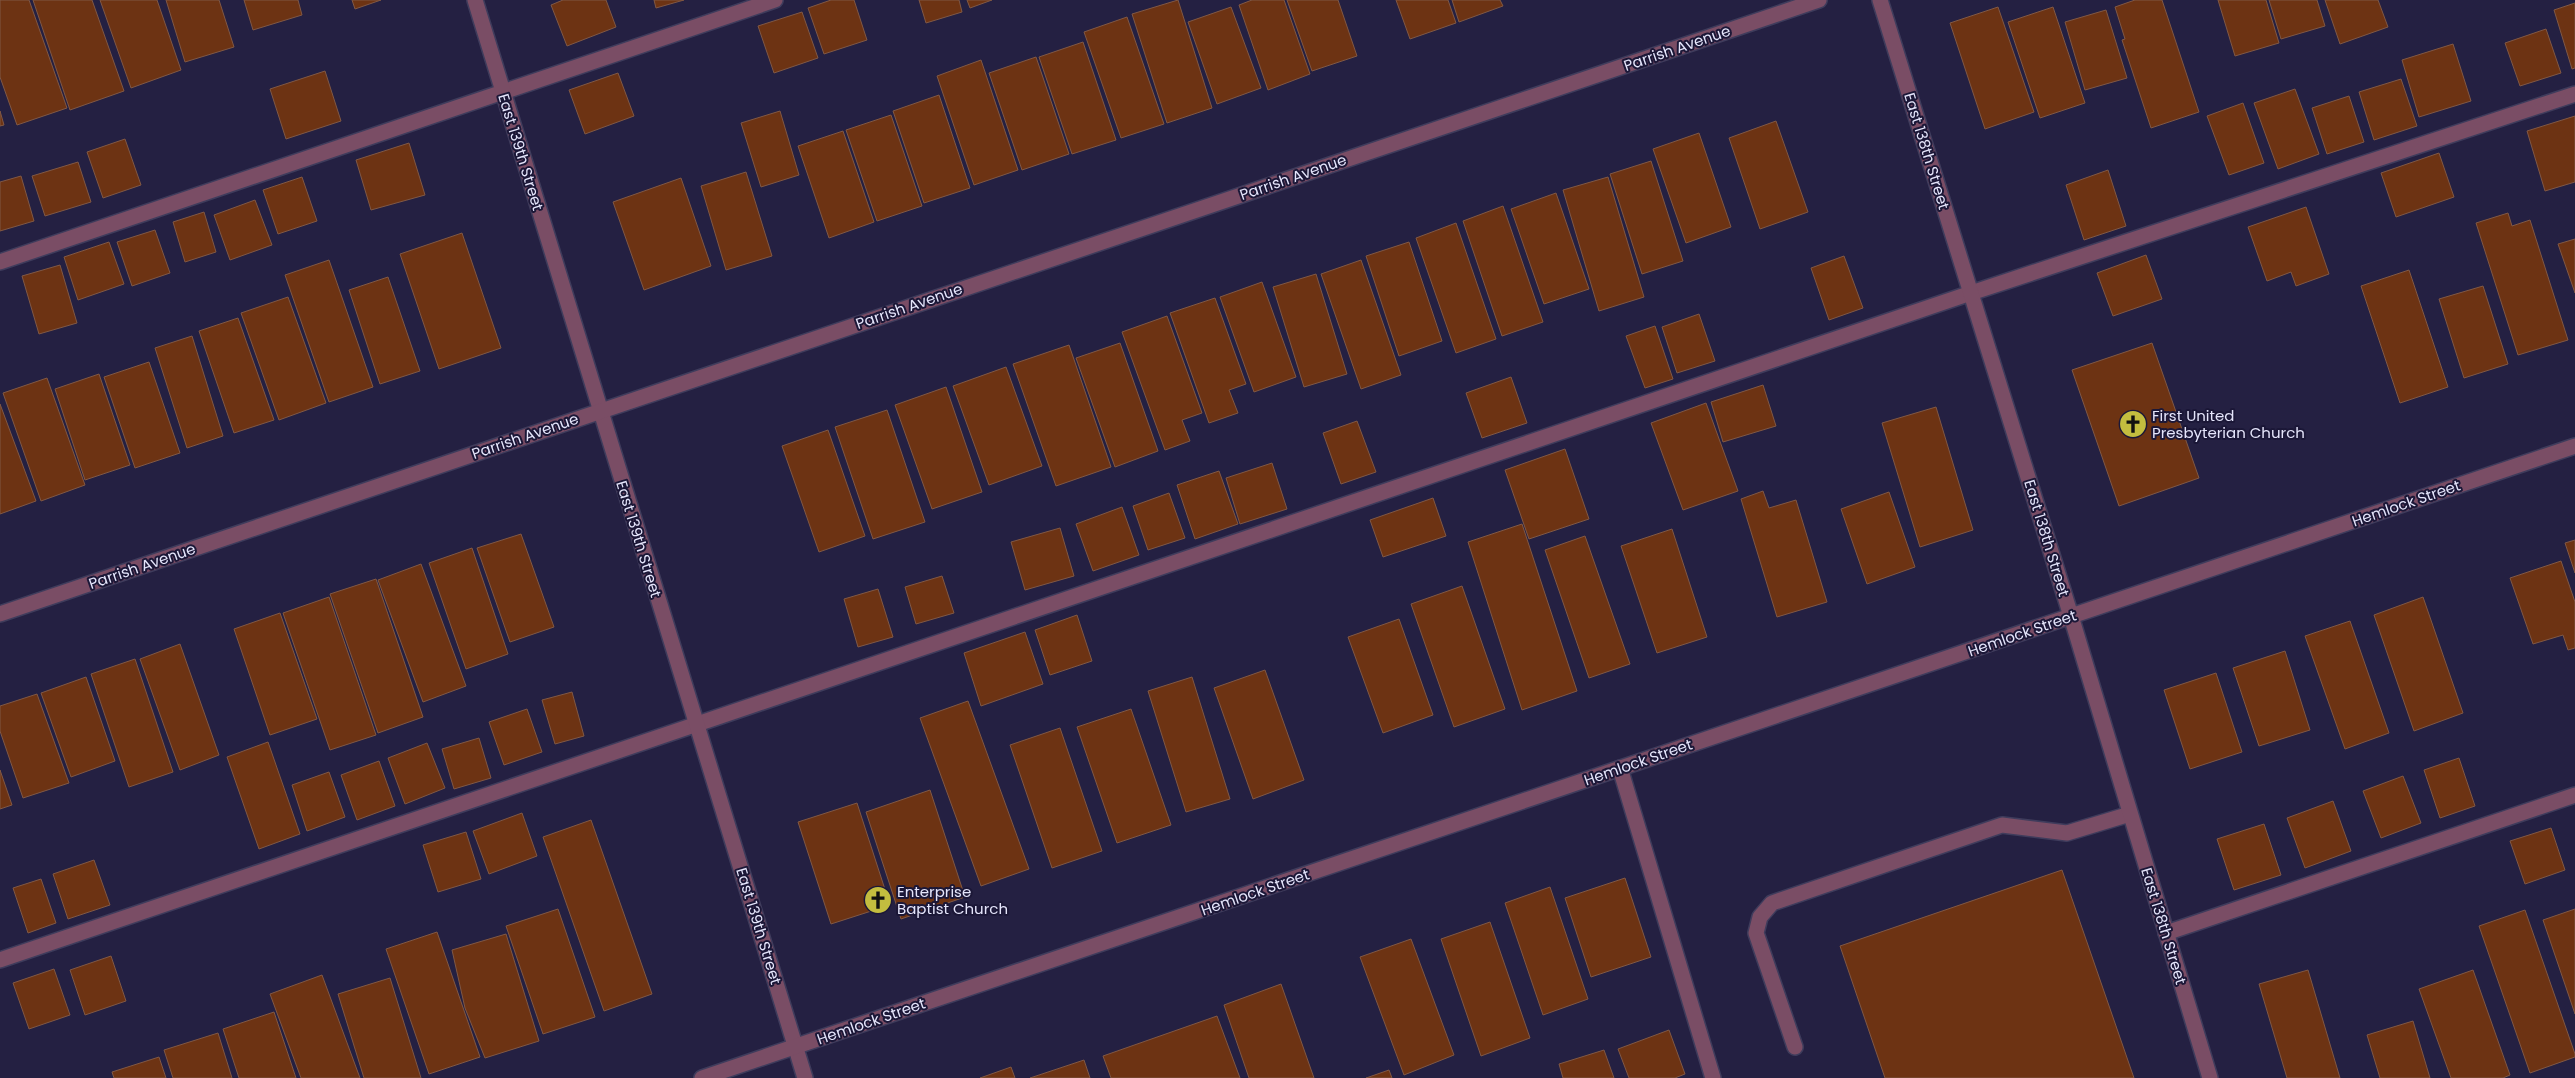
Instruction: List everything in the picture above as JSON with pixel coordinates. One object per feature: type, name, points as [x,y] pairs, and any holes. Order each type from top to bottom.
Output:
[{"type":"street","name":"East 139th Street","points":[[475,0],[805,1078]]},
{"type":"street","points":[[0,262],[775,0]]},
{"type":"street","name":"Parrish Avenue","points":[[0,614],[1819,0]]},
{"type":"street","name":"East 138th Street","points":[[1880,0],[2071,616],[2210,1078]]},
{"type":"street","points":[[0,960],[697,726],[1971,293],[2575,94]]},
{"type":"street","name":"Hemlock Street","points":[[702,1078],[2575,446]]},
{"type":"street","points":[[1620,768],[1713,1078]]},
{"type":"street","points":[[2166,933],[2575,795]]},
{"type":"street","points":[[1795,1047],[1756,933],[1760,917],[1772,903],[2002,825],[2067,833],[2130,814]]},
{"type":"building","points":[[0,0],[29,0],[67,108],[17,125],[0,77]]},
{"type":"building","points":[[33,0],[92,0],[124,91],[70,110]]},
{"type":"building","points":[[100,0],[157,0],[181,70],[131,88]]},
{"type":"building","points":[[166,0],[219,0],[234,47],[185,62]]},
{"type":"building","points":[[244,0],[298,0],[302,15],[253,30]]},
{"type":"building","points":[[352,0],[381,0],[355,9]]},
{"type":"building","points":[[563,0],[606,0],[616,27],[567,46],[551,5]]},
{"type":"building","points":[[654,0],[684,0],[656,8]]},
{"type":"building","points":[[831,0],[854,0],[867,40],[824,54],[808,8]]},
{"type":"building","points":[[919,0],[959,0],[962,12],[926,23]]},
{"type":"building","points":[[967,0],[992,0],[970,8]]},
{"type":"building","points":[[1178,0],[1212,108],[1167,123],[1132,14]]},
{"type":"building","points":[[1252,0],[1284,0],[1310,74],[1268,90],[1239,5]]},
{"type":"building","points":[[1287,0],[1338,0],[1357,56],[1312,71]]},
{"type":"building","points":[[1396,0],[1448,0],[1456,23],[1410,39]]},
{"type":"building","points":[[1452,0],[1500,0],[1503,6],[1459,22]]},
{"type":"building","points":[[2135,0],[2162,0],[2199,112],[2151,128],[2122,40],[2125,39],[2115,7]]},
{"type":"building","points":[[2218,0],[2266,0],[2279,43],[2235,56]]},
{"type":"building","points":[[2269,0],[2317,0],[2325,26],[2281,39]]},
{"type":"building","points":[[2325,0],[2378,0],[2388,27],[2340,44]]},
{"type":"building","points":[[2575,3],[2575,68],[2572,69],[2554,10]]},
{"type":"building","points":[[1231,7],[1261,88],[1217,104],[1188,22]]},
{"type":"building","points":[[1998,7],[2034,112],[1985,129],[1950,23]]},
{"type":"building","points":[[2053,7],[2085,103],[2040,118],[2008,22]]},
{"type":"building","points":[[2106,10],[2127,78],[2085,90],[2065,22]]},
{"type":"building","points":[[802,12],[818,58],[774,73],[758,26]]},
{"type":"building","points":[[1127,17],[1164,124],[1121,138],[1084,32]]},
{"type":"building","points":[[2546,29],[2561,73],[2520,86],[2505,43]]},
{"type":"building","points":[[1083,42],[1116,140],[1072,154],[1039,57]]},
{"type":"building","points":[[2453,44],[2471,101],[2419,117],[2402,60]]},
{"type":"building","points":[[1036,57],[1069,154],[1022,170],[989,73]]},
{"type":"building","points":[[981,60],[1018,170],[974,185],[937,76]]},
{"type":"building","points":[[325,71],[341,121],[286,139],[270,89]]},
{"type":"building","points":[[618,73],[634,116],[585,134],[569,90]]},
{"type":"building","points":[[2401,79],[2417,126],[2374,140],[2359,92]]},
{"type":"building","points":[[2295,89],[2319,154],[2278,169],[2254,103]]},
{"type":"building","points":[[939,95],[970,188],[924,203],[893,111]]},
{"type":"building","points":[[2349,96],[2364,142],[2327,154],[2312,108]]},
{"type":"building","points":[[2243,103],[2264,163],[2229,175],[2207,116]]},
{"type":"building","points":[[0,111],[4,125],[0,126]]},
{"type":"building","points":[[780,111],[799,175],[761,187],[741,123]]},
{"type":"building","points":[[891,115],[922,206],[877,221],[846,130]]},
{"type":"building","points":[[2575,116],[2575,182],[2545,191],[2527,131]]},
{"type":"building","points":[[1776,121],[1808,212],[1760,229],[1729,138]]},
{"type":"building","points":[[843,131],[874,222],[829,238],[798,146]]},
{"type":"building","points":[[1699,133],[1731,227],[1686,243],[1653,149]]},
{"type":"building","points":[[125,139],[141,185],[103,198],[87,152]]},
{"type":"building","points":[[409,143],[425,195],[371,210],[356,160]]},
{"type":"building","points":[[2439,153],[2454,197],[2396,217],[2381,173]]},
{"type":"building","points":[[1651,161],[1683,261],[1642,274],[1610,174]]},
{"type":"building","points":[[78,162],[91,202],[45,216],[32,176]]},
{"type":"building","points":[[2108,170],[2126,226],[2084,240],[2066,185]]},
{"type":"building","points":[[746,172],[772,256],[726,270],[701,186]]},
{"type":"building","points":[[21,176],[34,221],[0,231],[0,182]]},
{"type":"building","points":[[302,177],[317,221],[278,234],[263,190]]},
{"type":"building","points":[[1608,177],[1644,297],[1599,311],[1563,190]]},
{"type":"building","points":[[681,178],[711,266],[644,290],[613,202]]},
{"type":"building","points":[[1556,193],[1589,289],[1544,304],[1511,209]]},
{"type":"building","points":[[255,200],[272,245],[230,260],[214,215]]},
{"type":"building","points":[[1503,206],[1543,322],[1502,336],[1463,221]]},
{"type":"building","points":[[2306,207],[2329,274],[2296,286],[2291,272],[2267,281],[2248,227]]},
{"type":"building","points":[[204,212],[216,252],[185,262],[173,222]]},
{"type":"building","points":[[2508,213],[2512,226],[2530,220],[2568,340],[2518,355],[2476,223]]},
{"type":"building","points":[[1456,223],[1496,339],[1456,353],[1416,238]]},
{"type":"building","points":[[155,230],[170,273],[132,286],[117,242]]},
{"type":"building","points":[[462,233],[501,348],[439,369],[400,254]]},
{"type":"building","points":[[2575,239],[2575,293],[2558,244]]},
{"type":"building","points":[[109,242],[124,284],[78,300],[64,257]]},
{"type":"building","points":[[1409,242],[1442,341],[1399,356],[1366,256]]},
{"type":"building","points":[[2146,255],[2162,299],[2113,316],[2097,273]]},
{"type":"building","points":[[1844,256],[1863,308],[1829,320],[1811,268]]},
{"type":"building","points":[[329,260],[373,387],[329,402],[285,275]]},
{"type":"building","points":[[1361,260],[1401,375],[1361,389],[1321,274]]},
{"type":"building","points":[[60,265],[77,323],[39,334],[22,276]]},
{"type":"building","points":[[2409,270],[2448,387],[2400,403],[2361,286]]},
{"type":"building","points":[[1316,274],[1347,374],[1304,387],[1273,287]]},
{"type":"building","points":[[388,277],[420,371],[380,384],[349,290]]},
{"type":"building","points":[[1262,282],[1296,377],[1254,392],[1220,297]]},
{"type":"building","points":[[2483,286],[2508,364],[2464,378],[2439,299]]},
{"type":"building","points":[[288,297],[326,403],[279,420],[241,313]]},
{"type":"building","points":[[1215,298],[1246,384],[1229,390],[1238,413],[1209,423],[1170,313]]},
{"type":"building","points":[[1699,314],[1715,361],[1677,373],[1662,327]]},
{"type":"building","points":[[1167,316],[1202,413],[1182,420],[1190,441],[1165,450],[1122,332]]},
{"type":"building","points":[[238,318],[274,420],[234,433],[199,331]]},
{"type":"building","points":[[1655,326],[1673,379],[1645,388],[1626,336]]},
{"type":"building","points":[[192,336],[223,436],[187,448],[155,348]]},
{"type":"building","points":[[1120,343],[1158,451],[1115,467],[1076,358]]},
{"type":"building","points":[[2152,343],[2199,478],[2119,506],[2072,370]]},
{"type":"building","points":[[1069,345],[1111,467],[1056,486],[1013,364]]},
{"type":"building","points":[[149,362],[180,453],[135,468],[104,377]]},
{"type":"building","points":[[1006,367],[1042,466],[989,485],[953,386]]},
{"type":"building","points":[[99,374],[130,465],[85,480],[55,389]]},
{"type":"building","points":[[1511,377],[1527,423],[1482,438],[1466,393]]},
{"type":"building","points":[[47,378],[85,485],[41,501],[3,393]]},
{"type":"building","points":[[1763,385],[1776,426],[1723,442],[1711,402]]},
{"type":"building","points":[[946,387],[982,492],[932,509],[895,405]]},
{"type":"building","points":[[1706,403],[1738,491],[1683,510],[1651,423]]},
{"type":"building","points":[[0,404],[36,501],[0,514]]},
{"type":"building","points":[[1936,407],[1973,530],[1920,547],[1882,423]]},
{"type":"building","points":[[887,410],[925,522],[873,539],[835,427]]},
{"type":"building","points":[[1357,421],[1376,472],[1341,484],[1323,433]]},
{"type":"building","points":[[828,430],[865,536],[819,552],[782,446]]},
{"type":"building","points":[[1565,449],[1589,519],[1529,539],[1505,470]]},
{"type":"building","points":[[1272,463],[1287,509],[1240,524],[1226,478]]},
{"type":"building","points":[[1219,471],[1238,524],[1195,539],[1177,485]]},
{"type":"building","points":[[1763,491],[1769,508],[1796,500],[1827,602],[1777,617],[1741,499]]},
{"type":"building","points":[[1889,492],[1915,567],[1867,584],[1841,509]]},
{"type":"building","points":[[1169,493],[1185,538],[1148,550],[1133,506]]},
{"type":"building","points":[[1433,498],[1446,536],[1383,557],[1370,520]]},
{"type":"building","points":[[1122,507],[1139,555],[1093,571],[1076,524]]},
{"type":"building","points":[[1522,524],[1577,691],[1522,710],[1468,542]]},
{"type":"building","points":[[1060,528],[1074,576],[1025,590],[1011,542]]},
{"type":"building","points":[[1672,529],[1707,637],[1657,653],[1621,546]]},
{"type":"building","points":[[521,534],[554,627],[510,642],[477,548]]},
{"type":"building","points":[[1585,536],[1630,664],[1589,678],[1545,550]]},
{"type":"building","points":[[2575,540],[2575,573],[2565,543]]},
{"type":"building","points":[[472,548],[508,654],[466,669],[429,563]]},
{"type":"building","points":[[2561,561],[2575,602],[2575,648],[2568,650],[2563,635],[2533,644],[2510,578]]},
{"type":"building","points":[[421,564],[466,686],[423,702],[378,580]]},
{"type":"building","points":[[942,576],[954,613],[916,624],[905,587]]},
{"type":"building","points":[[376,579],[423,717],[378,733],[330,594]]},
{"type":"building","points":[[1462,586],[1505,709],[1454,727],[1411,604]]},
{"type":"building","points":[[878,589],[893,637],[858,647],[844,599]]},
{"type":"building","points":[[329,597],[376,735],[330,750],[283,613]]},
{"type":"building","points":[[2423,597],[2463,713],[2414,731],[2374,615]]},
{"type":"building","points":[[280,613],[317,719],[270,735],[234,629]]},
{"type":"building","points":[[1077,615],[1092,661],[1050,675],[1035,630]]},
{"type":"building","points":[[1399,619],[1433,715],[1383,733],[1348,637]]},
{"type":"building","points":[[2350,621],[2389,733],[2345,749],[2305,636]]},
{"type":"building","points":[[1025,632],[1043,684],[981,706],[964,653]]},
{"type":"building","points":[[180,644],[219,755],[180,770],[140,659]]},
{"type":"building","points":[[2285,651],[2310,730],[2259,746],[2233,668]]},
{"type":"building","points":[[135,659],[173,772],[129,787],[91,674]]},
{"type":"building","points":[[1265,670],[1304,780],[1253,799],[1214,688]]},
{"type":"building","points":[[2216,673],[2242,752],[2190,769],[2164,690]]},
{"type":"building","points":[[86,677],[115,761],[71,777],[41,693]]},
{"type":"building","points":[[1192,677],[1230,799],[1186,812],[1148,691]]},
{"type":"building","points":[[572,692],[584,736],[555,744],[542,700]]},
{"type":"building","points":[[37,694],[69,783],[23,798],[0,731],[0,706]]},
{"type":"building","points":[[968,701],[1029,869],[981,886],[920,718]]},
{"type":"building","points":[[527,709],[542,752],[504,765],[489,722]]},
{"type":"building","points":[[1131,709],[1171,825],[1117,843],[1077,727]]},
{"type":"building","points":[[1060,728],[1102,851],[1052,868],[1010,745]]},
{"type":"building","points":[[479,738],[491,778],[454,789],[442,749]]},
{"type":"building","points":[[268,742],[300,834],[259,849],[227,757]]},
{"type":"building","points":[[427,743],[445,788],[405,804],[388,758]]},
{"type":"building","points":[[2459,758],[2475,806],[2440,818],[2424,770]]},
{"type":"building","points":[[379,761],[395,806],[357,820],[341,775]]},
{"type":"building","points":[[0,770],[12,805],[0,809]]},
{"type":"building","points":[[329,772],[345,817],[307,831],[292,785]]},
{"type":"building","points":[[2403,776],[2421,823],[2381,838],[2363,791]]},
{"type":"building","points":[[930,790],[965,897],[901,919],[866,812]]},
{"type":"building","points":[[2333,801],[2351,851],[2305,868],[2287,818]]},
{"type":"building","points":[[857,803],[890,905],[831,924],[798,822]]},
{"type":"building","points":[[522,813],[537,856],[489,874],[473,831]]},
{"type":"building","points":[[591,820],[652,994],[604,1011],[543,837]]},
{"type":"building","points":[[2264,824],[2281,875],[2234,890],[2217,839]]},
{"type":"building","points":[[2551,828],[2565,870],[2525,884],[2510,841]]},
{"type":"building","points":[[466,832],[481,879],[438,892],[423,845]]},
{"type":"building","points":[[94,860],[110,905],[68,919],[53,874]]},
{"type":"building","points":[[2062,870],[2134,1078],[1885,1078],[1840,946]]},
{"type":"building","points":[[1625,878],[1651,957],[1591,977],[1565,898]]},
{"type":"building","points":[[41,879],[56,923],[28,933],[13,888]]},
{"type":"building","points":[[1550,887],[1588,999],[1543,1015],[1505,903]]},
{"type":"building","points":[[558,909],[595,1017],[543,1034],[506,926]]},
{"type":"building","points":[[2575,909],[2575,1014],[2543,920]]},
{"type":"building","points":[[2525,910],[2575,1054],[2575,1057],[2530,1073],[2479,926]]},
{"type":"building","points":[[1490,922],[1530,1038],[1481,1056],[1441,939]]},
{"type":"building","points":[[437,932],[480,1057],[429,1074],[386,949]]},
{"type":"building","points":[[506,934],[539,1041],[485,1058],[465,1008],[452,950]]},
{"type":"building","points":[[1411,939],[1454,1055],[1404,1075],[1360,957]]},
{"type":"building","points":[[111,956],[126,1001],[85,1015],[70,970]]},
{"type":"building","points":[[54,969],[70,1015],[29,1029],[13,983]]},
{"type":"building","points":[[2308,970],[2340,1078],[2287,1078],[2259,984]]},
{"type":"building","points":[[2473,970],[2510,1075],[2503,1078],[2451,1078],[2419,989]]},
{"type":"building","points":[[322,975],[360,1078],[301,1078],[270,994]]},
{"type":"building","points":[[390,978],[421,1078],[364,1078],[338,994]]},
{"type":"building","points":[[1281,984],[1314,1078],[1249,1078],[1224,1005]]},
{"type":"building","points":[[274,1012],[296,1078],[239,1078],[223,1029]]},
{"type":"building","points":[[1217,1016],[1240,1078],[1111,1078],[1103,1056]]},
{"type":"building","points":[[2413,1021],[2430,1078],[2380,1078],[2367,1035]]},
{"type":"building","points":[[1669,1030],[1685,1074],[1675,1078],[1629,1078],[1618,1049]]},
{"type":"building","points":[[218,1033],[232,1078],[173,1078],[164,1050]]},
{"type":"building","points":[[1604,1050],[1614,1078],[1563,1078],[1559,1064]]},
{"type":"building","points":[[159,1057],[166,1078],[114,1078],[112,1072]]},
{"type":"building","points":[[1084,1060],[1090,1078],[1030,1078]]},
{"type":"building","points":[[1011,1067],[1015,1078],[980,1078]]},
{"type":"building","points":[[1389,1070],[1392,1078],[1366,1078]]},
{"type":"place","name":"First United Presbyterian Church","points":[[2133,424]]},
{"type":"place","name":"Enterprise Baptist Church","points":[[878,900]]}]
